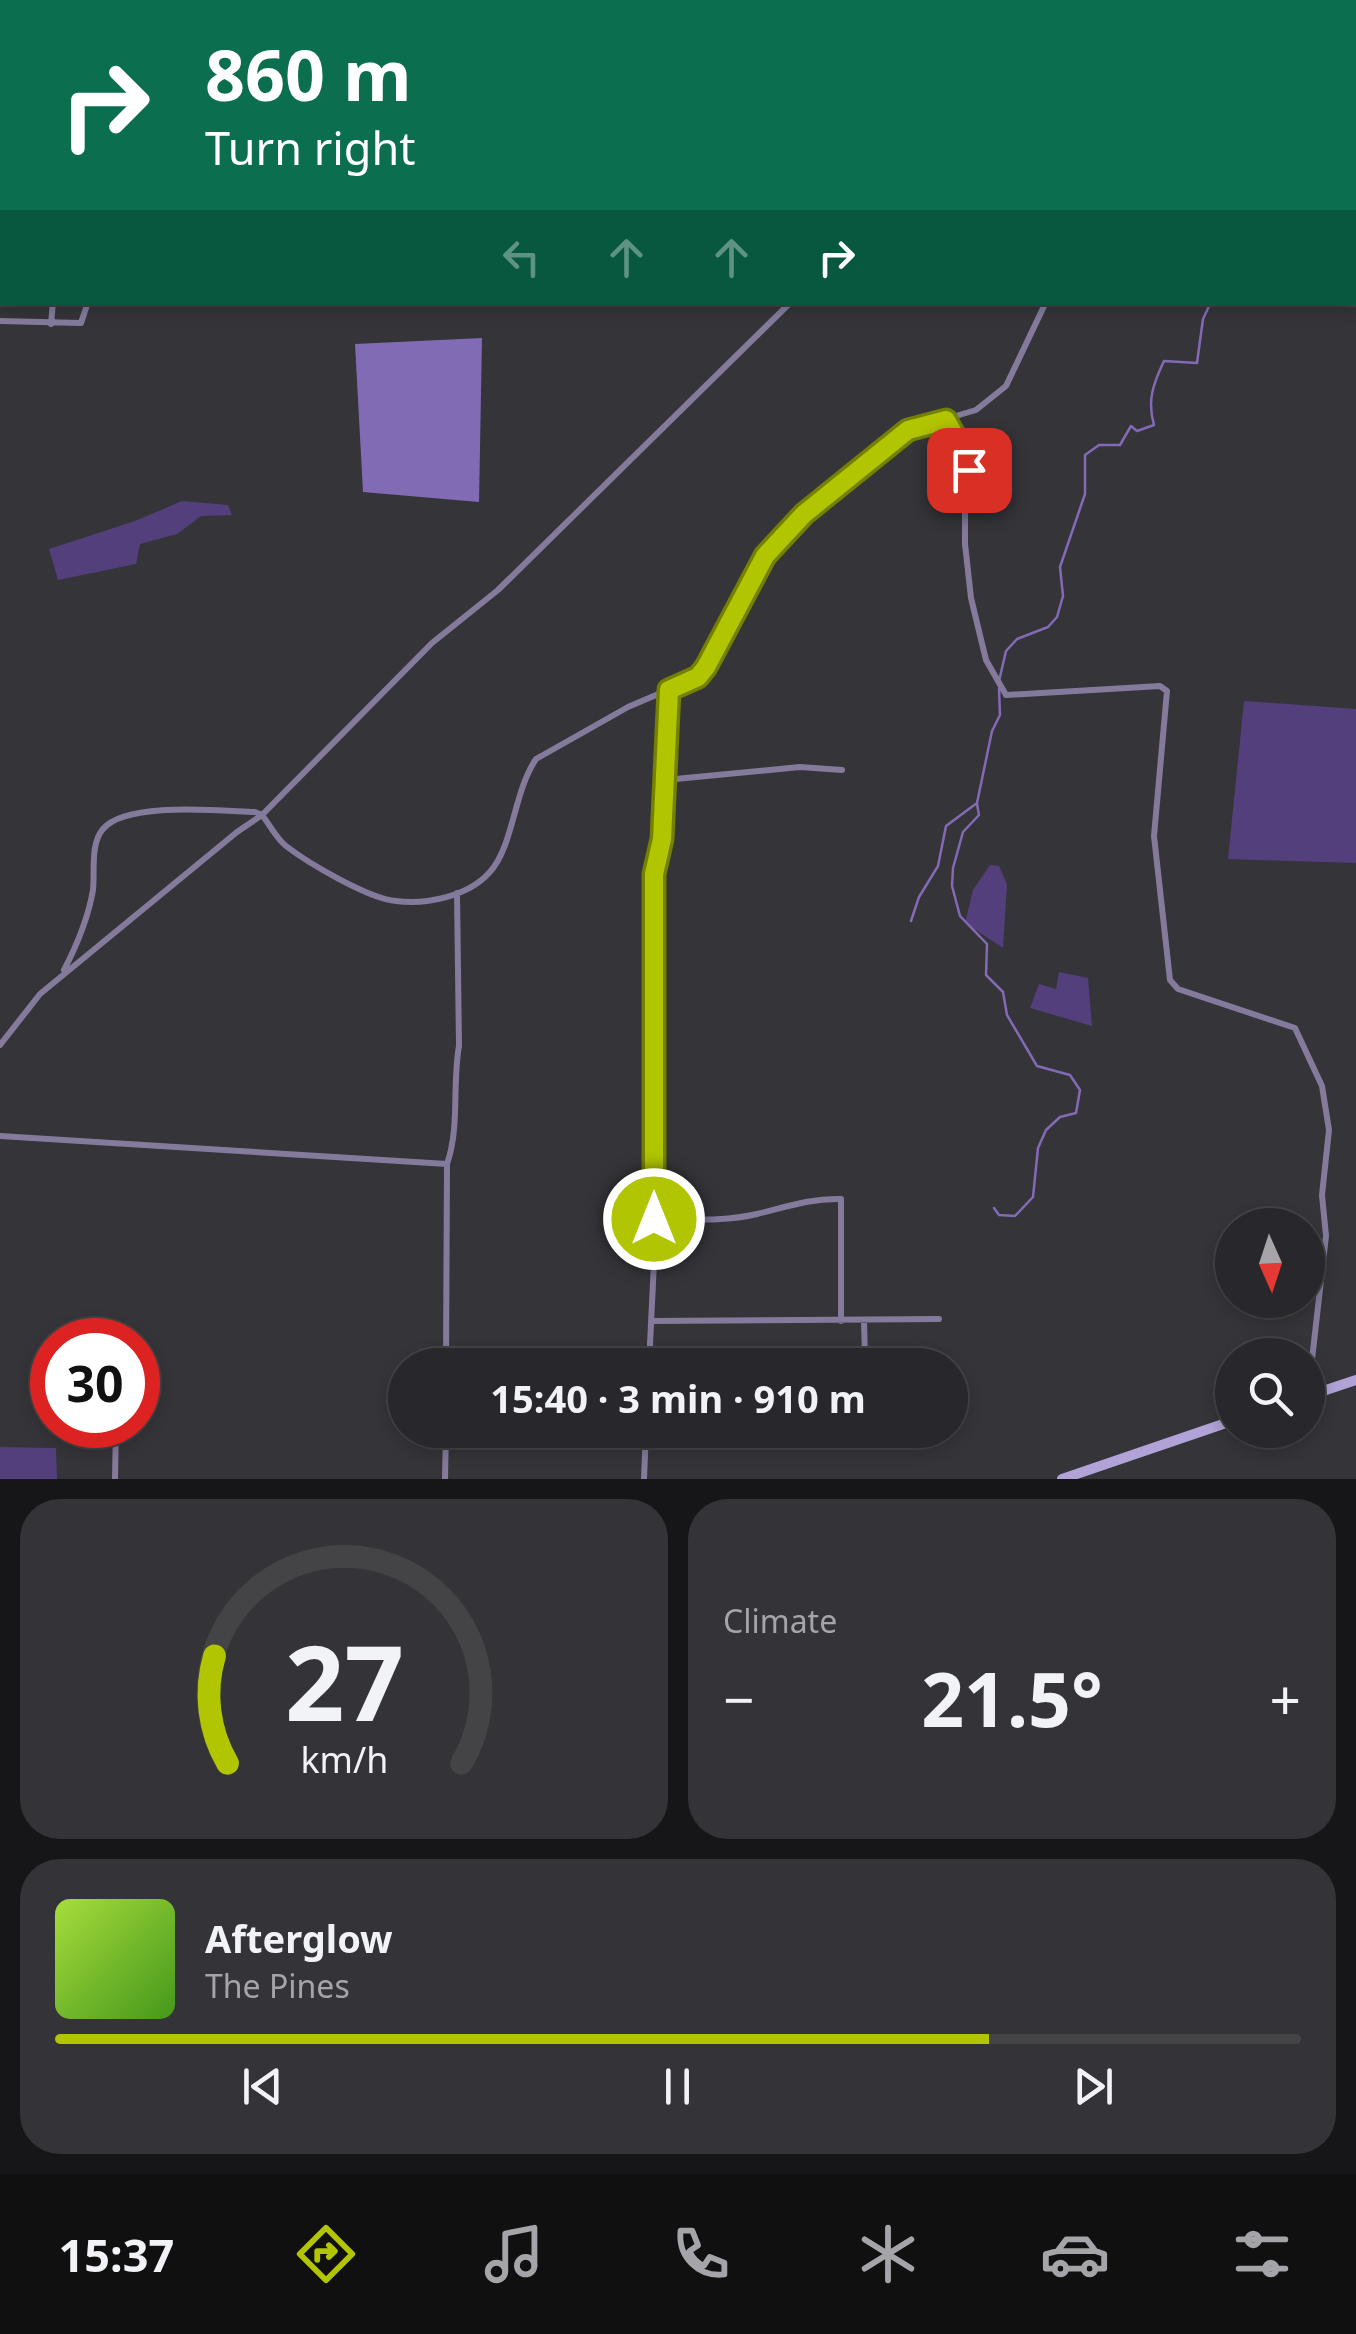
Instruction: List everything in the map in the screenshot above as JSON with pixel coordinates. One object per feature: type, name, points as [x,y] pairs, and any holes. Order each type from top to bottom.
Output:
[{"type":"street","points":[[51,324],[53,305]]},
{"type":"street","points":[[0,321],[81,323],[87,305]]},
{"type":"street","points":[[0,1044],[40,994],[262,815],[432,642],[498,590],[788,305]]},
{"type":"street","points":[[61,976],[82,931],[98,839],[104,828],[117,819],[172,808],[255,812],[262,815],[282,844],[332,875],[394,902],[432,900],[470,890],[502,855],[526,773],[536,760],[628,707],[698,677],[765,556],[804,514],[908,430],[976,410],[1006,386],[1045,305]]},
{"type":"street","points":[[946,420],[966,456],[969,470],[964,500],[965,544],[972,598],[986,660],[1006,695],[1160,686],[1167,692],[1154,836],[1170,980],[1178,989],[1294,1028],[1322,1086],[1329,1130],[1322,1195],[1326,1236],[1315,1338]]},
{"type":"street","points":[[650,1348],[654,874],[662,839],[669,690]]},
{"type":"street","points":[[666,780],[800,767],[842,770]]},
{"type":"street","points":[[446,1348],[447,1164],[454,1144],[459,1046],[458,893]]},
{"type":"street","points":[[0,1136],[447,1164]]},
{"type":"street","points":[[654,1219],[722,1218],[756,1214],[802,1201],[842,1200],[841,1321]]},
{"type":"street","points":[[652,1322],[939,1319]]},
{"type":"street","points":[[864,1321],[865,1348]]},
{"type":"street","points":[[1325,1390],[1356,1380]]},
{"type":"street","points":[[1062,1479],[1215,1428]]},
{"type":"street","points":[[115,1479],[116,1448]]},
{"type":"street","points":[[445,1479],[446,1448]]},
{"type":"street","points":[[644,1479],[645,1448]]},
{"type":"shaded area","points":[[482,338],[479,502],[363,492],[355,344]]},
{"type":"shaded area","points":[[182,501],[228,505],[232,515],[201,516],[177,534],[140,544],[136,564],[58,580],[49,549]]},
{"type":"shaded area","points":[[1244,701],[1356,709],[1356,863],[1228,859]]},
{"type":"shaded area","points":[[990,865],[999,866],[1007,884],[1003,948],[965,923],[973,890]]},
{"type":"shaded area","points":[[1059,972],[1088,978],[1092,1026],[1030,1008],[1039,984],[1056,989]]},
{"type":"shaded area","points":[[0,1447],[56,1448],[57,1479],[0,1479]]},
{"type":"waterway","points":[[999,681],[1006,651],[1017,639],[1048,627],[1057,617],[1063,596],[1060,567],[1085,494],[1085,455],[1099,445],[1120,445],[1131,426],[1137,431],[1154,425],[1152,393],[1164,361],[1197,363],[1203,319],[1210,305]]},
{"type":"waterway","points":[[911,921],[919,897],[938,866],[946,826],[977,803],[992,731],[1000,715],[999,689]]},
{"type":"waterway","points":[[977,804],[979,815],[963,832],[953,868],[952,886],[960,916],[987,944],[986,975],[1003,992],[1007,1015],[1037,1066],[1070,1075],[1080,1090],[1076,1113],[1060,1117],[1046,1130],[1038,1148],[1033,1197],[1015,1216],[999,1215],[994,1208]]},
{"type":"route","points":[[654,1219],[654,874],[662,839],[669,690],[698,677],[713,658],[765,556],[804,514],[908,430],[946,420],[966,456],[969,470]]}]
